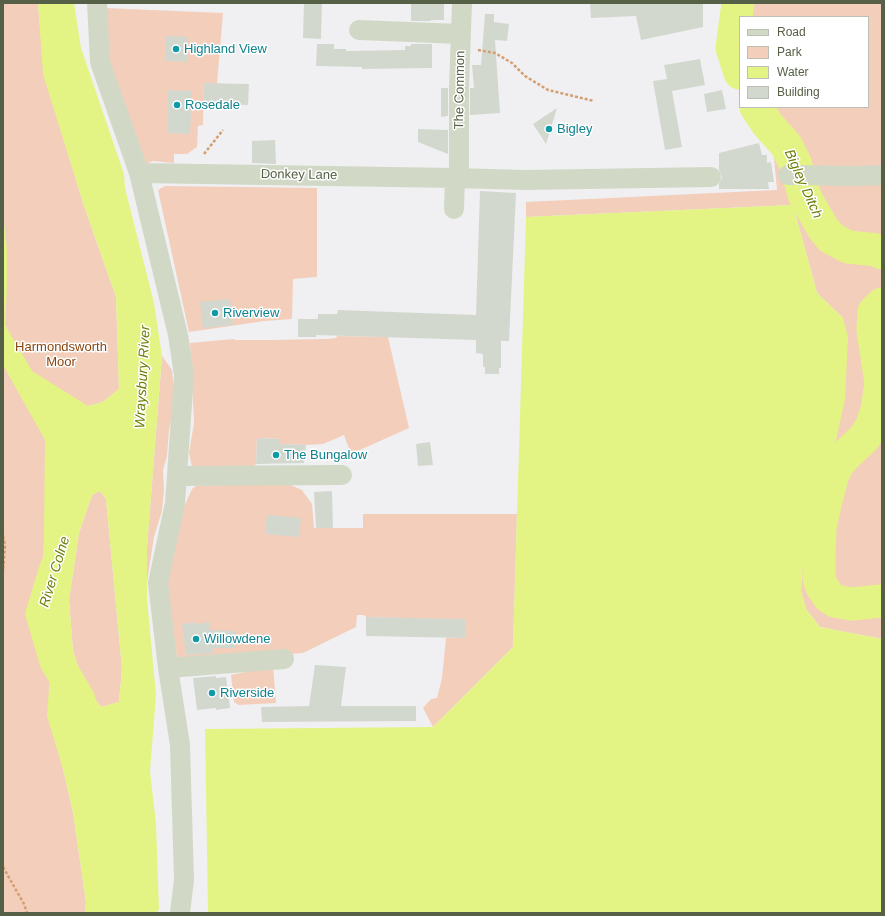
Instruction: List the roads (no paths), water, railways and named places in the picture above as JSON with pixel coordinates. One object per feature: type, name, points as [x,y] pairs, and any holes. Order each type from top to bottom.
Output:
[{"type":"street","points":[[97,3],[100,62],[139,173],[178,335],[184,375],[175,503],[158,583],[168,668],[180,745],[184,880],[180,913]]},
{"type":"street","name":"The Common","points":[[454,208],[457,178],[462,3]]},
{"type":"street","points":[[359,30],[460,41]]},
{"type":"street","name":"Donkey Lane","points":[[139,173],[525,180],[711,177]]},
{"type":"street","points":[[788,175],[882,175]]},
{"type":"street","points":[[177,476],[342,475]]},
{"type":"street","points":[[168,668],[284,659]]},
{"type":"water","name":"Wraysbury River","points":[[38,3],[74,3],[81,48],[124,174],[125,188],[154,303],[162,356],[147,547],[147,599],[156,695],[150,771],[156,824],[159,909],[157,913],[85,913],[86,902],[73,812],[63,769],[47,716],[50,676],[56,661],[43,613],[45,440],[3,365],[3,213],[7,251],[5,325],[32,371],[88,406],[103,402],[119,389],[116,297],[83,203],[43,74]],"holes":[[[100,491],[106,499],[122,669],[119,702],[101,707],[83,682],[73,651],[69,600],[79,533],[92,495]]]},
{"type":"water","points":[[793,205],[817,293],[843,318],[848,337],[845,399],[832,459],[825,469],[813,497],[815,549],[802,570],[801,591],[806,609],[820,627],[882,639],[882,913],[208,913],[205,729],[433,727],[513,647],[526,217]]},
{"type":"waterway","name":"Bigley Ditch","points":[[738,3],[732,48],[739,70]]},
{"type":"waterway","name":"Bigley Ditch","points":[[757,108],[768,125],[786,145],[795,163],[805,197],[823,228],[831,238],[848,247],[877,250],[882,253]]},
{"type":"waterway","name":"Bigley Ditch","points":[[882,304],[874,312],[873,330],[881,383],[877,410],[872,425],[865,437],[843,458],[832,477],[820,527],[819,556],[819,577],[821,585],[829,597],[835,601],[851,604],[882,601]]},
{"type":"waterway","name":"River Colne","points":[[56,568],[42,614],[56,661],[79,700]]},
{"type":"place","name":"Highland View","points":[[176,49]]},
{"type":"place","name":"Rosedale","points":[[177,105]]},
{"type":"place","name":"Bigley","points":[[549,129]]},
{"type":"place","name":"Riverview","points":[[215,313]]},
{"type":"place","name":"The Bungalow","points":[[276,455]]},
{"type":"place","name":"Willowdene","points":[[196,639]]},
{"type":"place","name":"Riverside","points":[[212,693]]},
{"type":"park label","name":"Harmondsworth Moor","points":[[61,354]]}]
